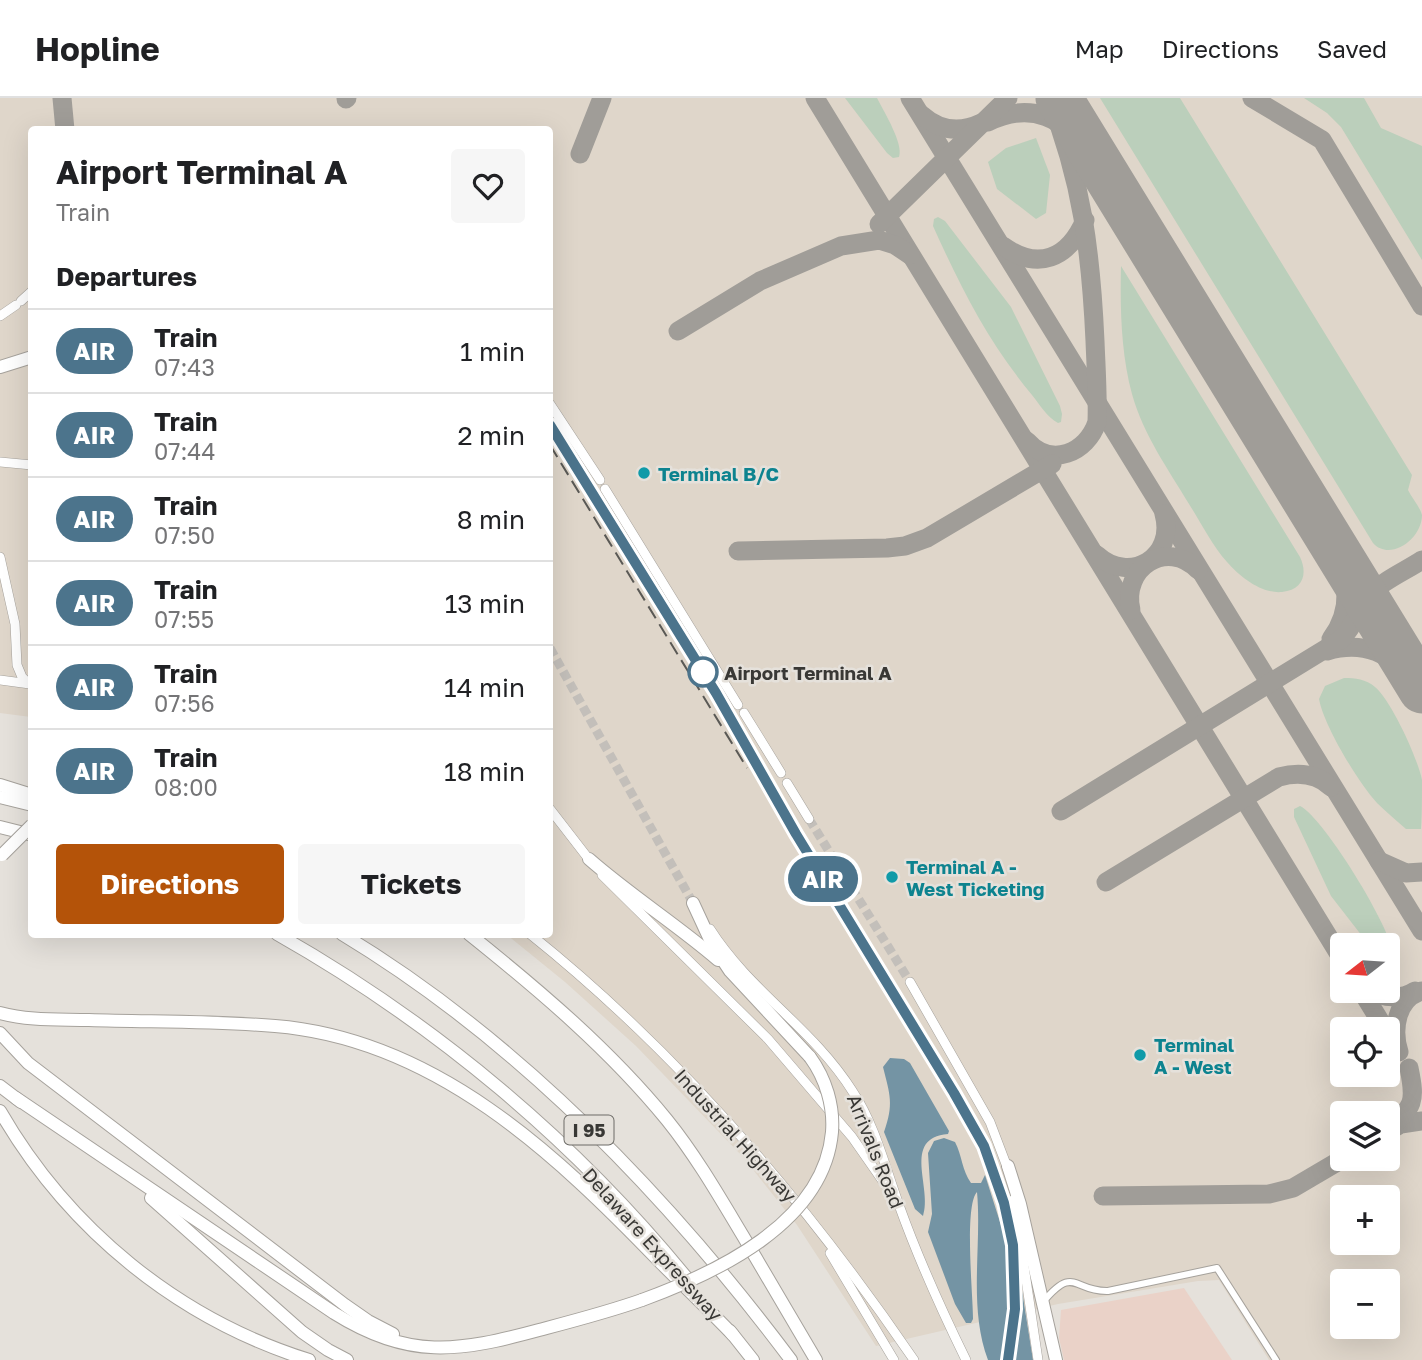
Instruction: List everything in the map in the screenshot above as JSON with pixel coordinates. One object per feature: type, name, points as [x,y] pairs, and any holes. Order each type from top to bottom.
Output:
[{"type":"highway","points":[[0,367],[28,357]]},
{"type":"highway","points":[[0,785],[28,794]]},
{"type":"highway","points":[[0,797],[28,804]]},
{"type":"highway","points":[[0,827],[28,830]]},
{"type":"highway","points":[[2,858],[28,834]]},
{"type":"highway","points":[[16,1098],[334,1313],[372,1334],[410,1345],[446,1348],[481,1345],[642,1300],[687,1283],[733,1258],[779,1226],[807,1196],[825,1163],[832,1130],[827,1089],[810,1057],[736,977],[689,936],[639,901],[589,859]]},
{"type":"highway","points":[[693,903],[712,944],[736,977]]},
{"type":"highway","name":"Delaware Expressway","points":[[284,938],[389,1003],[435,1036],[509,1097],[564,1147],[624,1208],[676,1265],[753,1360]]},
{"type":"highway","name":"Delaware Expressway","points":[[348,938],[404,976],[475,1030],[590,1131],[704,1252],[791,1360]]},
{"type":"highway","points":[[474,938],[582,1032],[635,1084],[667,1121],[711,1183],[816,1360]]},
{"type":"highway","points":[[0,1013],[43,1019],[284,1027],[336,1037],[407,1061],[467,1094],[536,1144],[619,1218],[733,1335]]},
{"type":"highway","points":[[0,1033],[28,1063],[368,1321],[398,1336],[440,1344],[472,1342],[535,1331]]},
{"type":"highway","points":[[0,1086],[137,1186],[302,1332],[347,1360]]},
{"type":"highway","points":[[1,1113],[25,1152],[57,1193],[94,1233],[138,1270],[173,1296],[219,1323],[262,1343],[309,1360]]},
{"type":"highway","points":[[1009,1166],[1056,1360]]},
{"type":"street","points":[[0,316],[28,294]]},
{"type":"street","points":[[0,361],[28,357]]},
{"type":"street","points":[[553,409],[780,773]]},
{"type":"street","points":[[0,462],[28,465]]},
{"type":"street","points":[[0,557],[15,624],[17,666],[28,682]]},
{"type":"street","points":[[0,680],[28,684]]},
{"type":"street","points":[[786,783],[809,819]]},
{"type":"street","points":[[553,813],[610,885],[726,996],[781,1053],[852,1137],[898,1203]]},
{"type":"street","name":"Arrivals Road","points":[[693,903],[739,969],[806,1031],[848,1083],[865,1114],[930,1288],[966,1360]]},
{"type":"street","name":"Industrial Highway","points":[[535,938],[666,1056],[742,1137],[856,1278],[914,1360]]},
{"type":"street","points":[[910,982],[990,1122],[1009,1166],[1038,1360]]},
{"type":"street","points":[[805,1213],[859,1298],[894,1360]]},
{"type":"street","points":[[1042,1302],[1056,1287],[1067,1281],[1078,1282],[1095,1290],[1108,1291],[1217,1268],[1276,1360]]},
{"type":"shaded area","points":[[0,98],[1422,98],[1422,1360],[1269,1360],[1219,1280],[1198,1281],[1058,1304],[876,1346],[797,1225],[743,1157],[636,1046],[565,982],[511,938],[553,938],[553,126],[28,126],[28,717],[0,713]]},
{"type":"shaded area","points":[[1184,1288],[1232,1360],[1064,1360],[1059,1338],[1061,1310]]},
{"type":"green space","points":[[845,98],[877,98],[899,144],[899,157],[893,158],[887,153]]},
{"type":"green space","points":[[1100,98],[1180,98],[1412,475],[1408,490],[1420,509],[1421,524],[1404,545],[1388,550],[1373,543]]},
{"type":"green space","points":[[1304,98],[1364,98],[1381,128],[1422,146],[1422,260],[1341,127],[1327,113]]},
{"type":"green space","points":[[1036,138],[1050,175],[1046,213],[1036,219],[997,189],[988,162],[1006,148]]},
{"type":"green space","points":[[938,217],[945,221],[1011,307],[1060,406],[1061,422],[1058,423],[1044,410],[989,335],[965,293],[933,226],[934,219]]},
{"type":"green space","points":[[1121,266],[1300,557],[1304,569],[1302,580],[1295,588],[1282,592],[1267,590],[1245,579],[1232,568],[1212,541],[1149,437],[1132,394],[1123,347]]},
{"type":"green space","points":[[1344,678],[1368,682],[1375,687],[1389,704],[1403,730],[1422,780],[1421,829],[1406,829],[1377,803],[1335,738],[1319,699],[1325,686]]},
{"type":"green space","points":[[1300,806],[1326,832],[1359,881],[1386,933],[1360,933],[1331,896],[1294,817],[1294,809]]},
{"type":"water","points":[[890,1058],[904,1059],[910,1063],[949,1131],[948,1134],[934,1138],[926,1145],[922,1154],[925,1192],[923,1216],[915,1209],[884,1132],[890,1099],[883,1067]]},
{"type":"water","points":[[944,1138],[955,1142],[971,1183],[981,1183],[985,1175],[1022,1291],[1033,1360],[988,1360],[982,1340],[977,1298],[977,1192],[973,1200],[970,1232],[971,1323],[966,1323],[955,1304],[928,1232],[932,1214],[928,1153],[934,1141]]},
{"type":"taxiway","points":[[62,98],[65,126]]},
{"type":"taxiway","points":[[580,154],[602,98]]},
{"type":"taxiway","points":[[815,98],[1330,939]]},
{"type":"taxiway","points":[[910,98],[1422,931]]},
{"type":"taxiway","points":[[879,224],[1008,98]]},
{"type":"taxiway","points":[[1027,441],[1047,454],[1067,453],[1085,442],[1097,422],[1093,309],[1083,217],[1070,158],[1049,98]]},
{"type":"taxiway","points":[[1252,98],[1322,140],[1422,306]]},
{"type":"taxiway","points":[[988,122],[1019,113],[1046,116],[1058,122],[1092,153]]},
{"type":"taxiway","points":[[922,115],[950,129],[981,123]]},
{"type":"taxiway","points":[[1003,246],[1028,258],[1051,257],[1070,244],[1085,220]]},
{"type":"taxiway","points":[[678,331],[760,281],[841,246],[879,240],[895,245],[910,255]]},
{"type":"taxiway","points":[[738,551],[905,546],[927,538],[1052,464]]},
{"type":"taxiway","points":[[1097,555],[1110,564],[1123,567],[1136,567],[1147,562],[1157,554],[1163,543],[1166,529],[1164,514]]},
{"type":"taxiway","points":[[1331,639],[1343,616],[1346,593],[1334,547]]},
{"type":"taxiway","points":[[1131,610],[1133,582],[1149,562],[1173,557],[1186,561],[1198,570]]},
{"type":"taxiway","points":[[1061,811],[1340,640],[1373,592],[1422,560]]},
{"type":"taxiway","points":[[1327,651],[1353,647],[1376,652],[1396,663],[1416,681]]},
{"type":"taxiway","points":[[1106,882],[1279,777],[1306,775],[1331,787]]},
{"type":"taxiway","points":[[1379,861],[1406,873],[1422,872]]},
{"type":"taxiway","points":[[1400,996],[1415,991]]},
{"type":"taxiway","points":[[1398,1017],[1406,1000],[1422,991]]},
{"type":"taxiway","points":[[1369,1003],[1378,1017]]},
{"type":"taxiway","points":[[1400,1118],[1411,1103],[1409,1068]]},
{"type":"taxiway","points":[[1400,1125],[1422,1121]]},
{"type":"taxiway","points":[[1103,1196],[1269,1194],[1293,1188],[1330,1166]]},
{"type":"runway","points":[[1059,98],[1422,690]]},
{"type":"tunnel","points":[[553,653],[693,903]]},
{"type":"tunnel","points":[[809,819],[910,982]]},
{"type":"railway","points":[[553,430],[733,722],[796,834],[954,1093],[983,1146],[1004,1203],[1013,1245],[1015,1309],[1008,1360]]},
{"type":"railway","points":[[553,450],[747,768]]},
{"type":"train","name":"AIR","points":[[553,430],[716,693],[796,834],[984,1146],[1004,1203],[1013,1245],[1015,1309],[1008,1360]]},
{"type":"place","name":"Terminal B/C","points":[[644,473]]},
{"type":"place","name":"Airport Terminal A","points":[[703,672]]},
{"type":"place","name":"Terminal A - West Ticketing","points":[[892,877]]},
{"type":"place","name":"Terminal A - West","points":[[1140,1055]]}]
